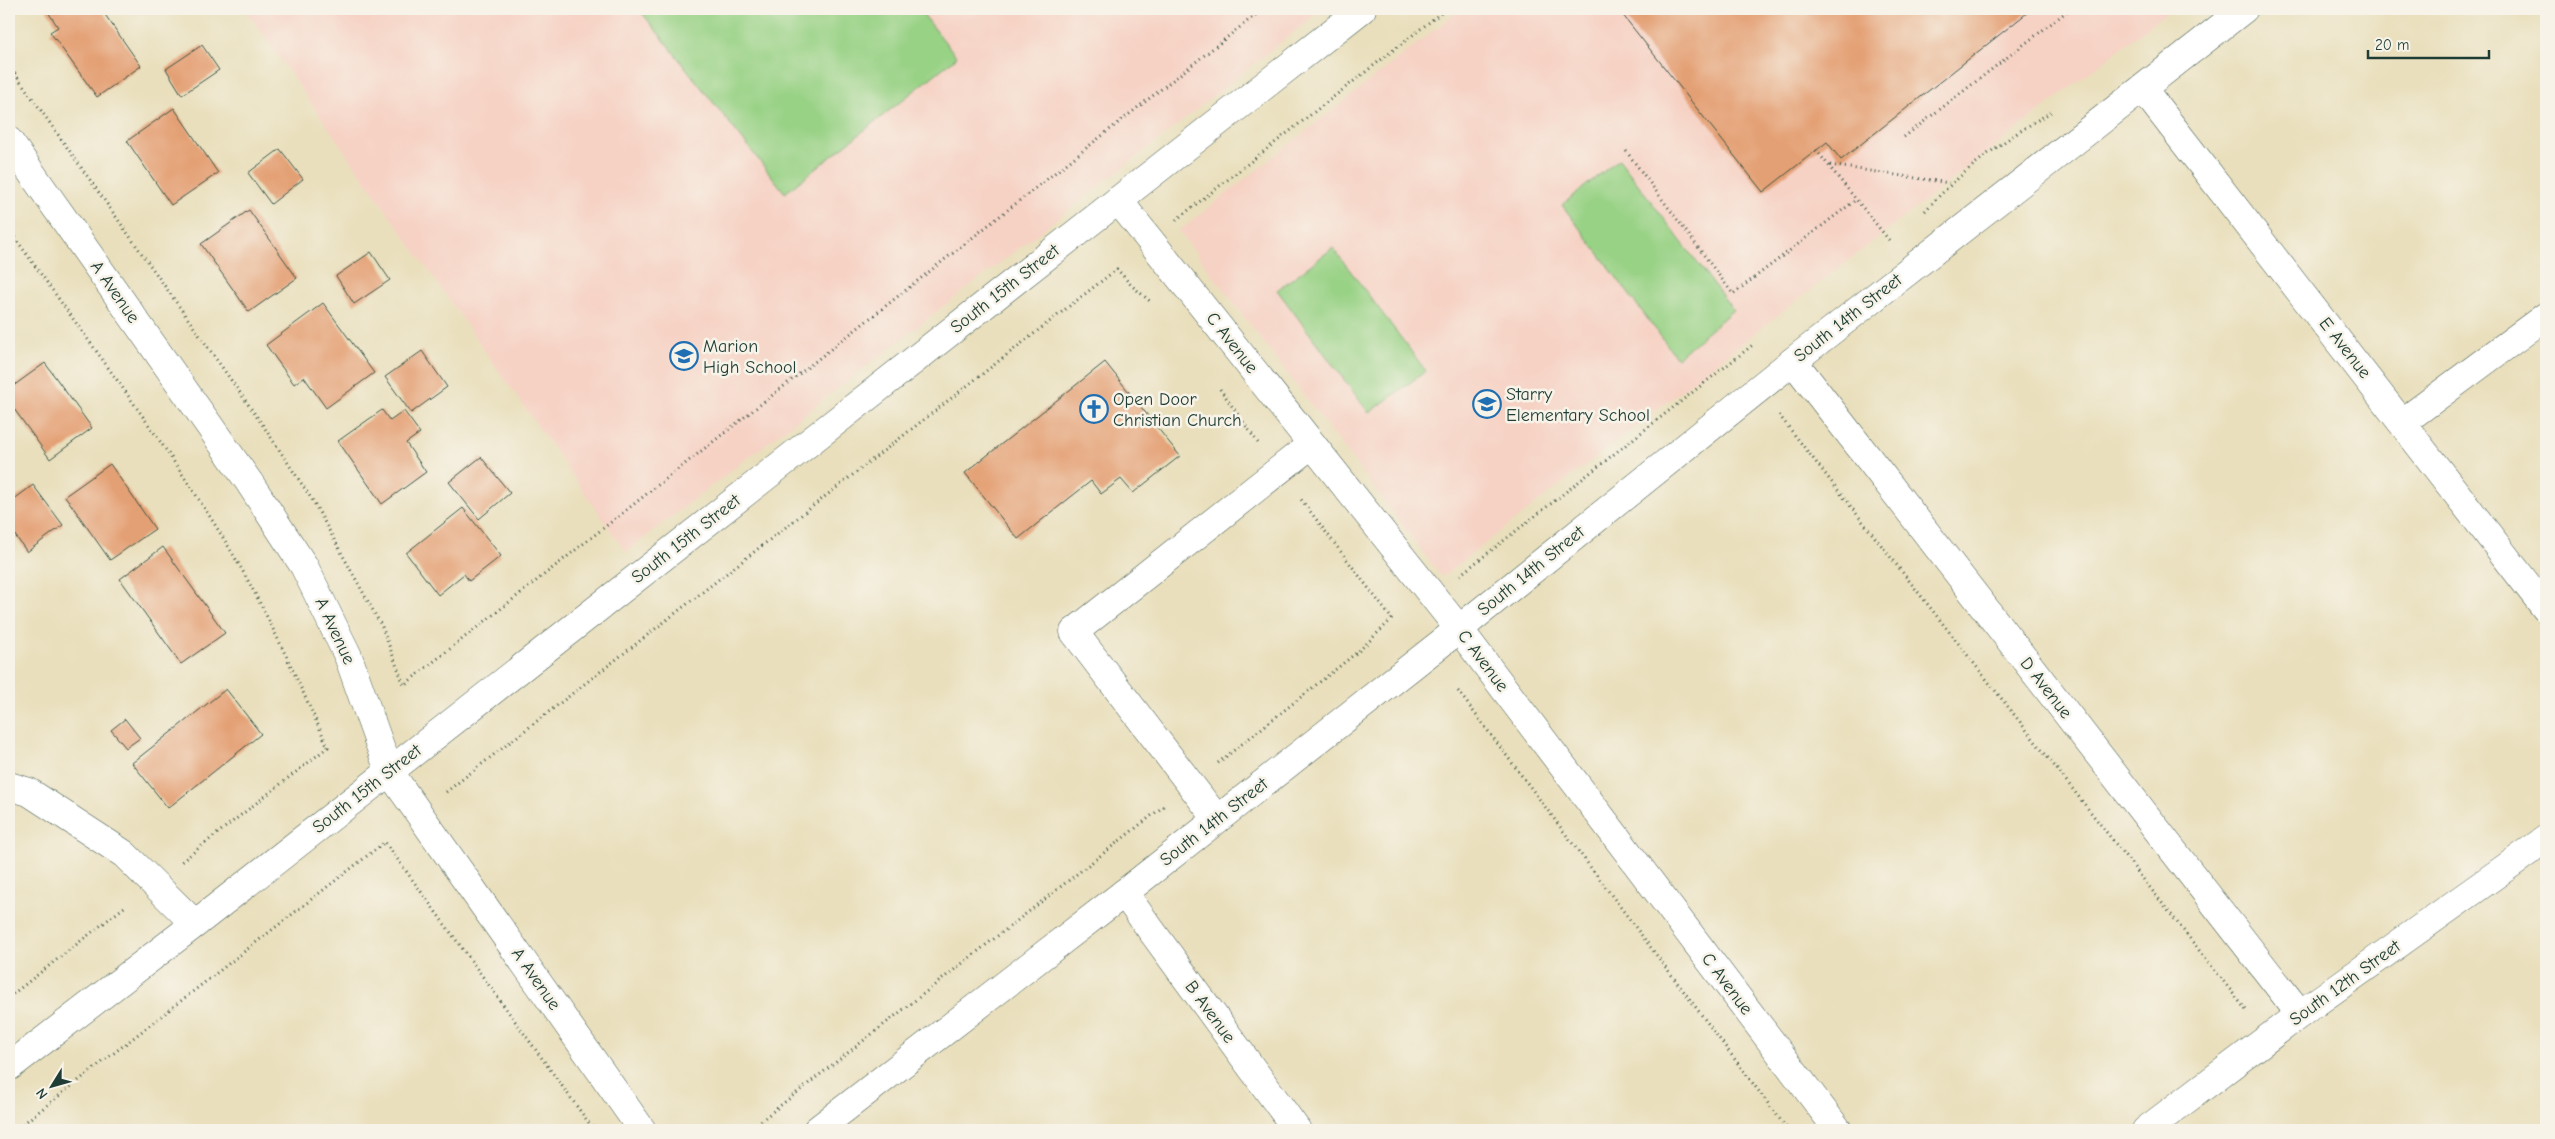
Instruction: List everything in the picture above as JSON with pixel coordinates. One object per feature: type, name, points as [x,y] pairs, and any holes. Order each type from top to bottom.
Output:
[{"type":"street","name":"South 15th Street","points":[[9,1067],[1362,9]]},
{"type":"street","name":"South 14th Street","points":[[816,1130],[1124,893],[1459,629],[1793,361],[2244,9]]},
{"type":"street","name":"E Avenue","points":[[2143,89],[2403,422],[2546,609]]},
{"type":"street","name":"A Avenue","points":[[9,141],[249,482],[304,566],[348,656],[389,771],[642,1130]]},
{"type":"street","name":"C Avenue","points":[[1118,200],[1459,629],[1838,1130]]},
{"type":"street","points":[[2403,422],[2546,316]]},
{"type":"street","name":"D Avenue","points":[[1793,361],[2300,1014]]},
{"type":"street","points":[[1218,819],[1074,632],[1312,444]]},
{"type":"street","points":[[9,786],[29,792],[124,854],[194,924]]},
{"type":"street","name":"South 12th Street","points":[[2146,1130],[2300,1014],[2546,839]]},
{"type":"street","name":"B Avenue","points":[[1124,893],[1297,1130]]},
{"type":"path","points":[[9,65],[262,424],[313,501],[382,626],[404,684],[1263,9]]},
{"type":"path","points":[[1168,226],[1446,9]]},
{"type":"path","points":[[1904,137],[2070,9]]},
{"type":"path","points":[[1816,150],[1830,165],[1911,269]]},
{"type":"path","points":[[1626,151],[1733,294],[1857,199]]},
{"type":"path","points":[[1830,165],[1950,183]]},
{"type":"path","points":[[9,229],[166,452],[225,541],[270,620],[328,747],[9,997]]},
{"type":"path","points":[[446,792],[1117,269],[1131,285],[1157,307]]},
{"type":"path","points":[[749,1130],[1360,650],[1392,619],[1278,470],[1215,381]]},
{"type":"path","points":[[1778,414],[2268,1038]]},
{"type":"path","points":[[1454,685],[1788,1130]]},
{"type":"path","points":[[16,1130],[385,842],[594,1130]]},
{"type":"shaded area","name":"Marion High School","points":[[245,9],[1323,9],[1133,160],[626,552]]},
{"type":"shaded area","name":"Starry Elementary School","points":[[1461,9],[2171,9],[1442,577],[1179,231]]},
{"type":"green space","points":[[639,9],[919,9],[957,57],[785,193]]},
{"type":"green space","points":[[1619,159],[1733,310],[1677,358],[1562,205]]},
{"type":"green space","points":[[1333,248],[1426,371],[1369,413],[1277,290]]},
{"type":"building","points":[[46,9],[101,9],[141,66],[97,97],[50,32],[58,27]]},
{"type":"building","points":[[1618,9],[2032,9],[1841,160],[1827,142],[1763,192]]},
{"type":"building","points":[[202,45],[219,70],[182,95],[166,69]]},
{"type":"building","points":[[174,108],[218,173],[171,205],[127,141]]},
{"type":"building","points":[[280,149],[303,179],[271,204],[248,173]]},
{"type":"building","points":[[249,210],[297,278],[249,312],[201,244]]},
{"type":"building","points":[[371,252],[390,280],[354,304],[336,276]]},
{"type":"building","points":[[323,303],[374,373],[326,408],[304,377],[294,384],[266,345]]},
{"type":"building","points":[[422,351],[447,387],[411,413],[385,377]]},
{"type":"building","name":"Open Door Christian Church","points":[[1105,362],[1180,456],[1133,493],[1121,479],[1101,494],[1091,481],[1018,539],[965,473]]},
{"type":"building","points":[[45,363],[92,428],[50,459],[9,402],[9,389]]},
{"type":"building","points":[[382,410],[390,421],[404,411],[420,433],[406,443],[426,472],[382,504],[338,441]]},
{"type":"building","points":[[481,457],[510,493],[479,519],[449,482]]},
{"type":"building","points":[[110,464],[155,529],[110,560],[65,496]]},
{"type":"building","points":[[33,485],[63,525],[27,552],[9,527],[9,503]]},
{"type":"building","points":[[463,508],[501,556],[469,581],[464,574],[438,595],[406,553]]},
{"type":"building","points":[[163,547],[225,633],[181,664],[120,579]]},
{"type":"building","points":[[226,689],[261,734],[168,808],[132,763]]},
{"type":"building","points":[[125,719],[140,738],[126,748],[111,730]]},
{"type":"place","name":"Marion High School","points":[[684,356]]},
{"type":"place","name":"Starry Elementary School","points":[[1487,404]]},
{"type":"place","name":"Open Door Christian Church","points":[[1094,409]]}]
